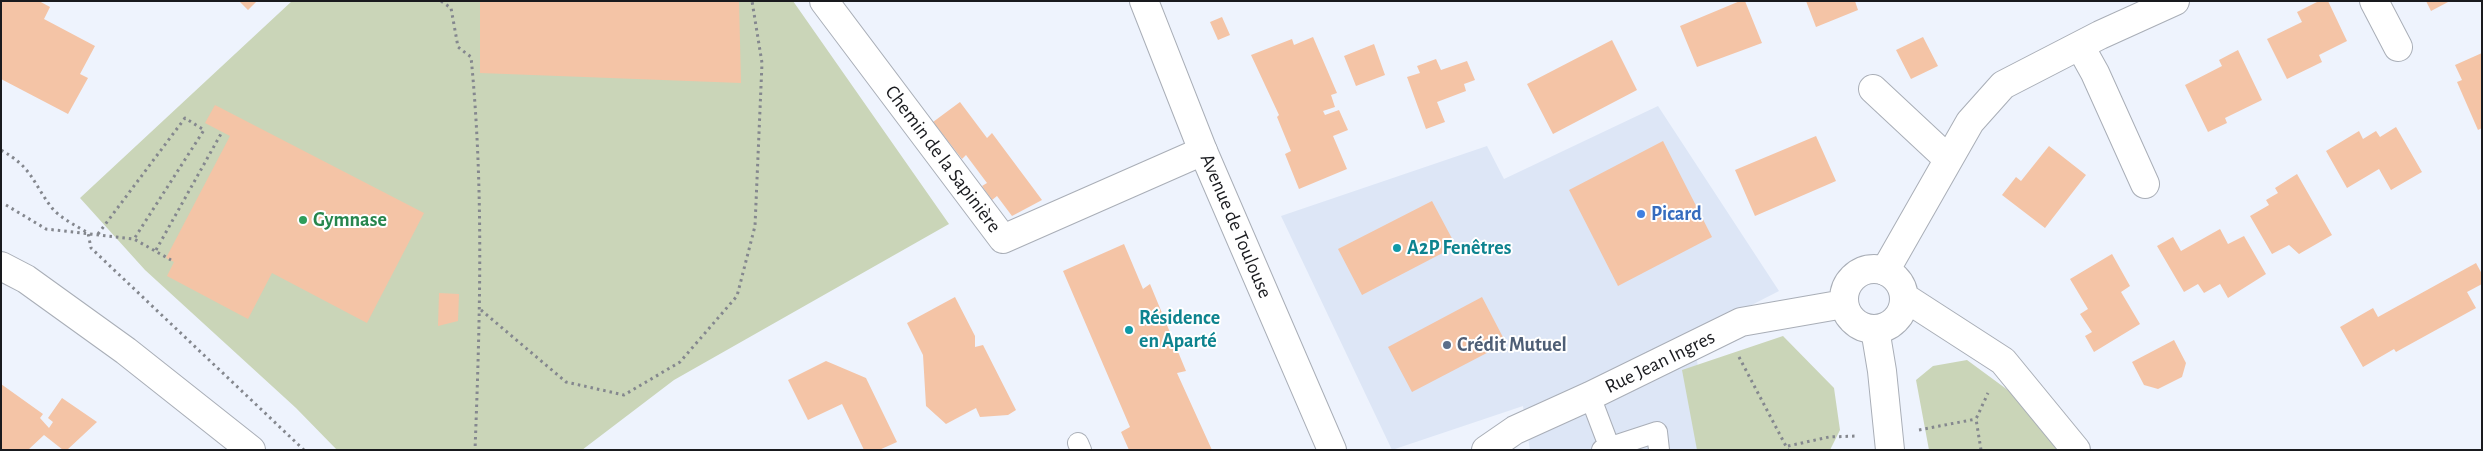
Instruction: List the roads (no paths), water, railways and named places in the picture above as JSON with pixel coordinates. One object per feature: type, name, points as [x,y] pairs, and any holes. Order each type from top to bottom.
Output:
[{"type":"street","name":"Chemin de la Sapinière","points":[[824,1],[1003,239],[1203,152]]},
{"type":"street","name":"Avenue de Toulouse","points":[[1144,1],[1203,152],[1332,450]]},
{"type":"street","points":[[1885,270],[1970,122],[2003,85],[2080,46],[2142,8],[2175,1]]},
{"type":"street","points":[[2374,1],[2398,47]]},
{"type":"street","points":[[2080,46],[2095,73],[2145,184]]},
{"type":"street","points":[[1873,88],[1948,159]]},
{"type":"street","points":[[1,266],[26,278],[126,351],[251,450]]},
{"type":"street","points":[[1874,268],[1885,270],[1898,281],[1904,297],[1902,312],[1896,320],[1888,326],[1875,330],[1859,326],[1851,320],[1844,304],[1844,293],[1854,275],[1874,268]]},
{"type":"street","points":[[1904,297],[2003,361],[2076,450]]},
{"type":"street","name":"Rue Jean Ingres","points":[[1486,450],[1514,430],[1590,396],[1741,322],[1844,304]]},
{"type":"street","points":[[1875,330],[1889,442]]},
{"type":"lane","points":[[1590,396],[1606,448],[1656,432],[1659,450]]},
{"type":"place","name":"Picard","points":[[1641,214]]},
{"type":"place","name":"Gymnase","points":[[303,220]]},
{"type":"place","name":"A2P Fenêtres","points":[[1397,248]]},
{"type":"place","name":"Résidence en Aparté","points":[[1129,330]]},
{"type":"place","name":"Crédit Mutuel","points":[[1447,345]]}]
